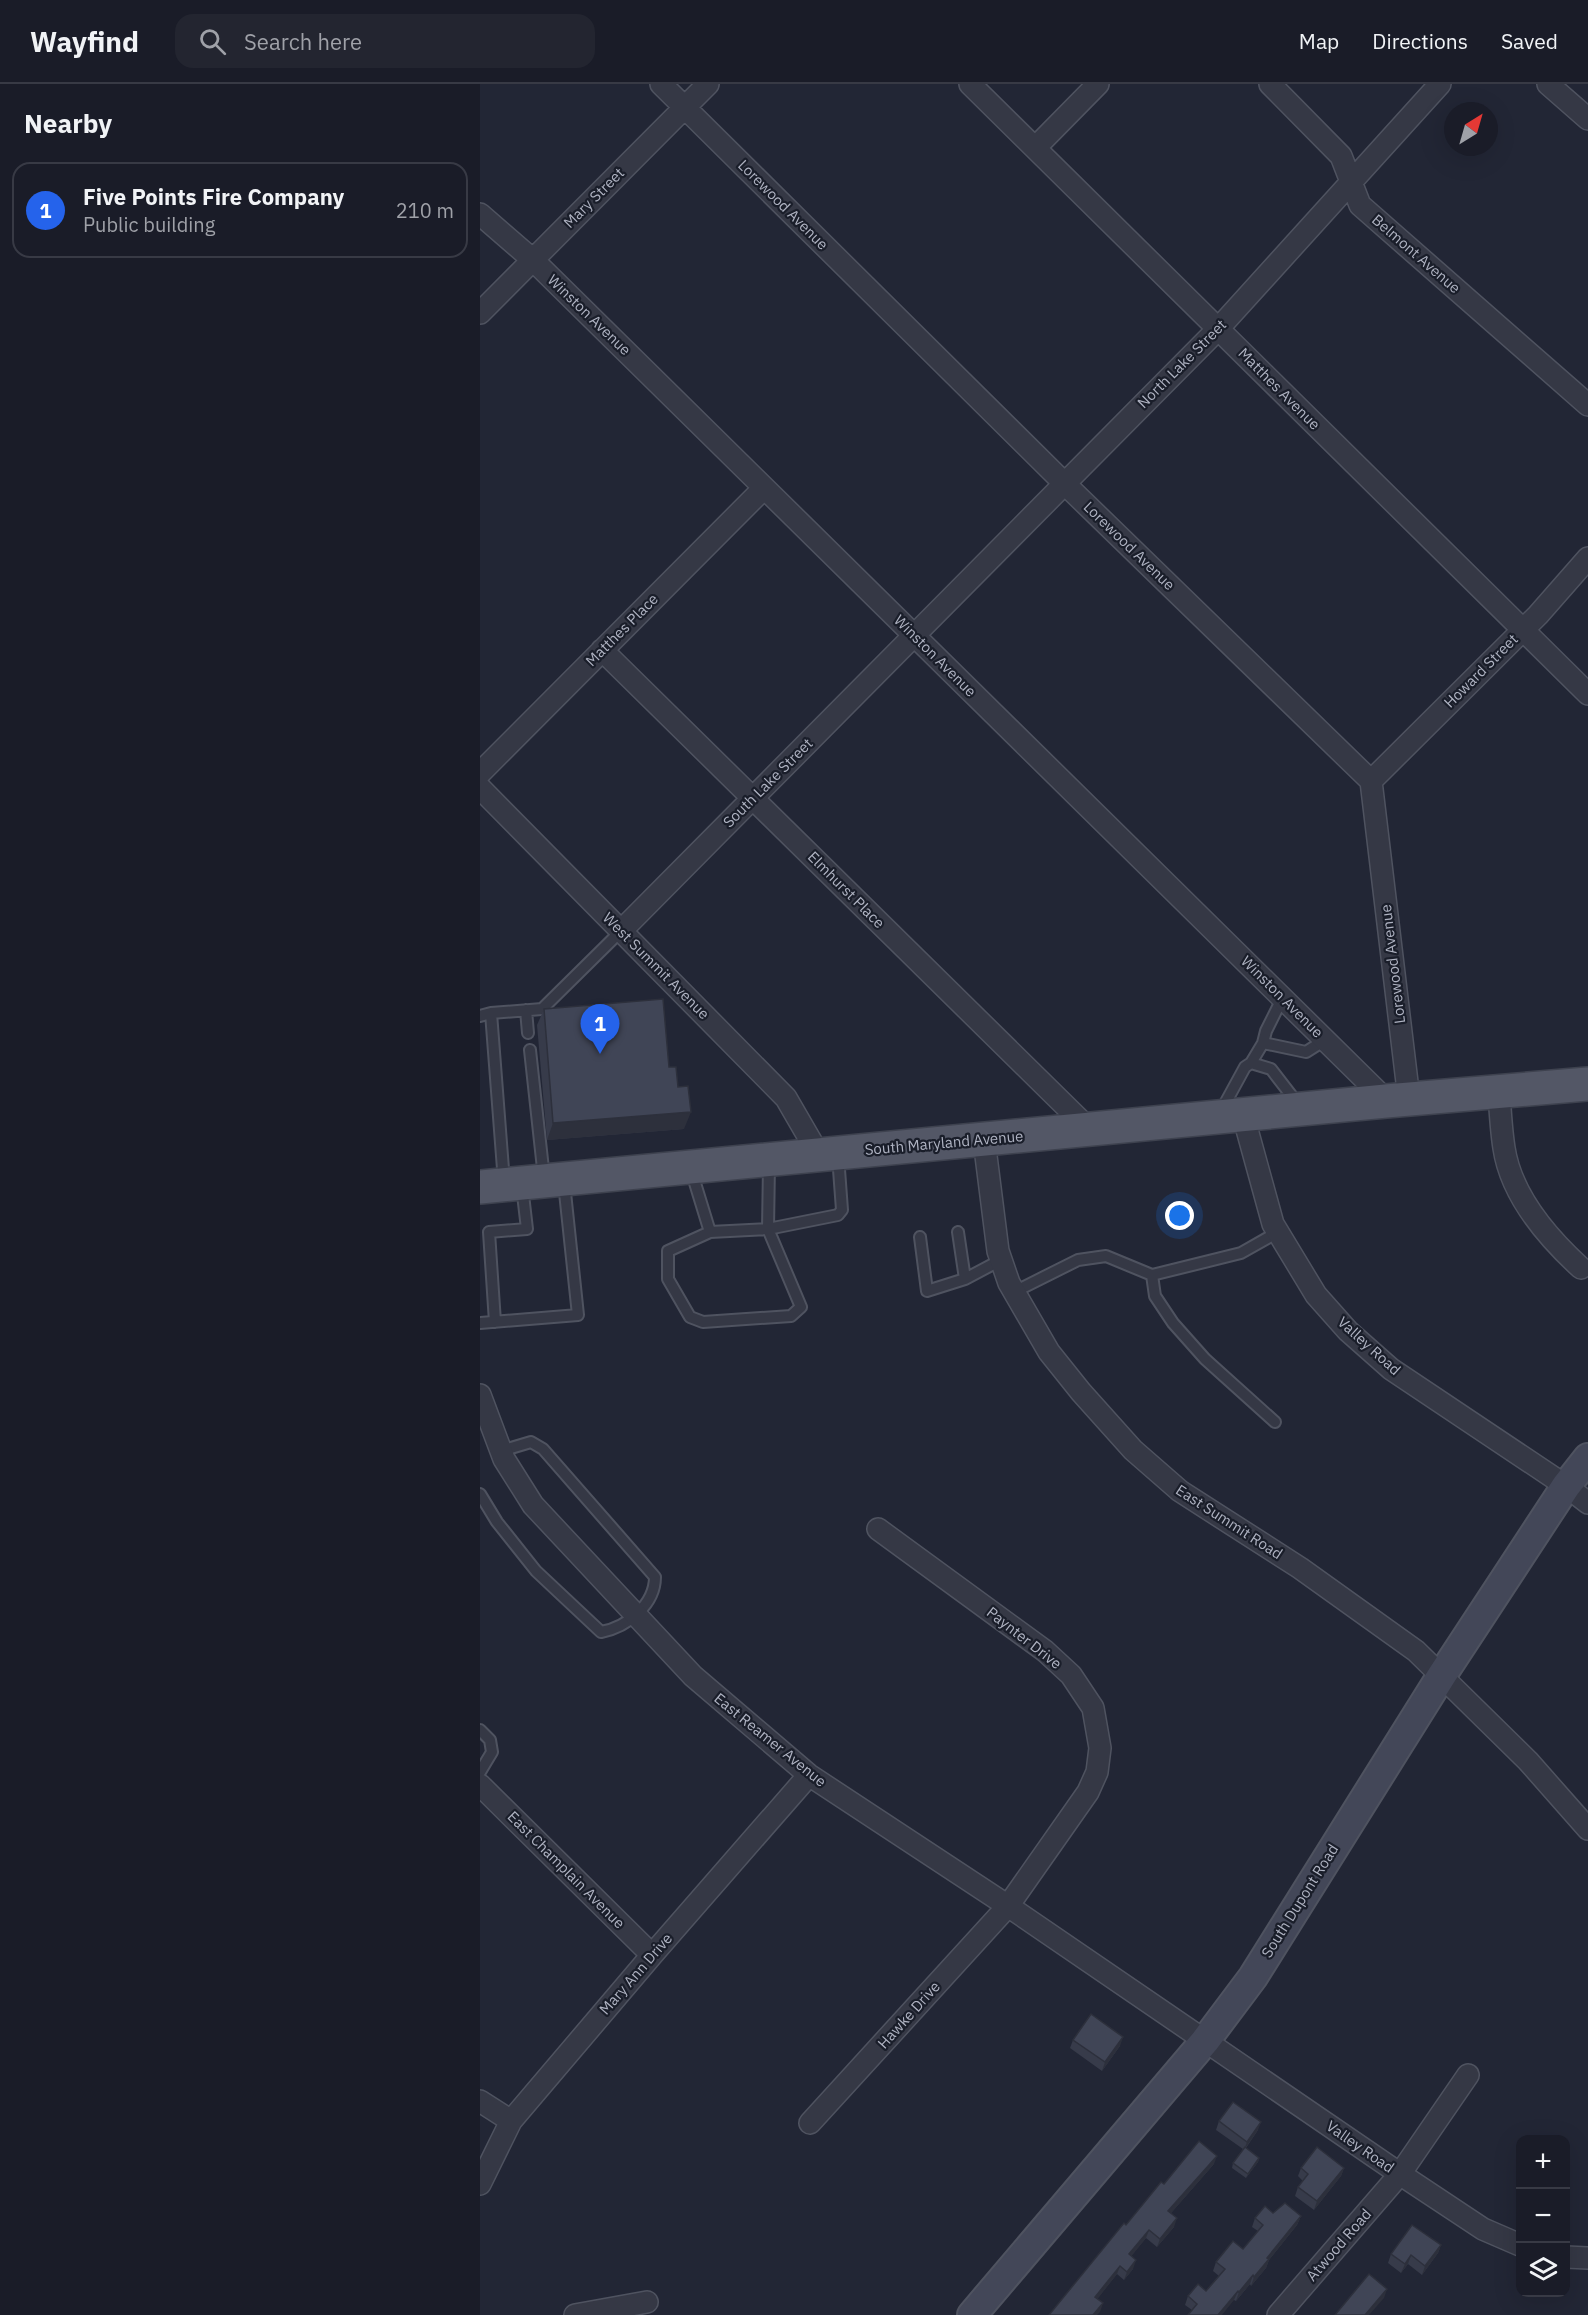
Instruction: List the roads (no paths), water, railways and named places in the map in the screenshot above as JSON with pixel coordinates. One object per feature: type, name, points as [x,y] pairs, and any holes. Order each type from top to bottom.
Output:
[{"type":"main road","name":"South Maryland Avenue","points":[[523,1183],[1588,1084]]},
{"type":"street","name":"Lorewood Avenue","points":[[661,84],[1064,483],[1371,781],[1398,1100]]},
{"type":"street","name":"Mary Street","points":[[480,313],[708,84]]},
{"type":"street","name":"Matthes Avenue","points":[[970,84],[1588,694]]},
{"type":"street","points":[[1035,148],[1098,84]]},
{"type":"street","name":"Belmont Avenue","points":[[1270,84],[1341,156],[1360,204],[1588,405]]},
{"type":"street","name":"North Lake Street","points":[[914,635],[1218,329],[1440,84]]},
{"type":"street","points":[[1548,84],[1588,119]]},
{"type":"street","name":"Winston Avenue","points":[[480,214],[533,260],[1325,1040],[1398,1100]]},
{"type":"street","name":"Matthes Place","points":[[480,773],[764,488]]},
{"type":"street","name":"Howard Street","points":[[1371,781],[1522,631],[1588,558]]},
{"type":"street","name":"South Lake Street","points":[[621,931],[914,635]]},
{"type":"street","name":"Elmhurst Place","points":[[602,650],[1090,1130]]},
{"type":"street","name":"West Summit Avenue","points":[[480,788],[786,1098],[828,1154]]},
{"type":"street","points":[[1499,1092],[1504,1150],[1515,1183],[1538,1223],[1560,1249],[1581,1268]]},
{"type":"street","name":"Valley Road","points":[[1230,1116],[1278,1232],[1316,1295],[1348,1331],[1391,1369],[1577,1495]]},
{"type":"street","name":"East Summit Road","points":[[984,1140],[1001,1260],[1014,1292],[1049,1352],[1081,1392],[1133,1450],[1180,1491],[1300,1568],[1416,1651],[1528,1761],[1588,1829]]},
{"type":"street","name":"East Reamer Avenue","points":[[480,1395],[501,1451],[533,1505],[693,1676],[809,1775],[1008,1906],[1205,2041]]},
{"type":"street","name":"South Dupont Road","points":[[972,2315],[1205,2041],[1253,1977],[1442,1675],[1577,1495],[1588,1458]]},
{"type":"street","name":"Paynter Drive","points":[[878,1529],[1045,1651],[1071,1676],[1093,1708],[1100,1748],[1097,1772],[1088,1792],[1008,1906]]},
{"type":"street","name":"Mary Ann Drive","points":[[480,2184],[511,2121],[809,1775]]},
{"type":"street","name":"East Champlain Avenue","points":[[480,1785],[652,1955]]},
{"type":"street","name":"Hawke Drive","points":[[810,2123],[1008,1906]]},
{"type":"street","name":"Valley Road","points":[[1205,2041],[1483,2229],[1516,2243]]},
{"type":"street","name":"Atwood Road","points":[[1278,2315],[1400,2174],[1468,2074]]},
{"type":"street","points":[[480,2101],[511,2121]]},
{"type":"street","points":[[1570,2257],[1588,2258]]},
{"type":"street","points":[[575,2315],[647,2302]]},
{"type":"lane","points":[[495,1322],[489,1232],[527,1229],[523,1183],[485,1014],[542,1009],[621,931]]},
{"type":"lane","points":[[1230,1116],[1245,1067],[1251,1064],[1263,1043],[1266,1031],[1283,997]]},
{"type":"lane","points":[[526,1010],[528,1033]]},
{"type":"lane","points":[[1263,1043],[1306,1052],[1325,1040]]},
{"type":"lane","points":[[480,1323],[578,1315],[523,1183],[530,1050]]},
{"type":"lane","points":[[1251,1064],[1270,1069],[1302,1109]]},
{"type":"lane","points":[[769,1160],[768,1229],[801,1307],[791,1316],[703,1322],[690,1317],[668,1279],[668,1251],[710,1232],[768,1229],[838,1215],[842,1210],[828,1154]]},
{"type":"lane","points":[[690,1167],[710,1232]]},
{"type":"lane","points":[[958,1232],[965,1278]]},
{"type":"lane","points":[[1014,1292],[1078,1260],[1106,1256],[1152,1275],[1241,1253],[1278,1232]]},
{"type":"lane","points":[[920,1237],[927,1291],[965,1278],[1001,1260]]},
{"type":"lane","points":[[1152,1275],[1155,1296],[1173,1323],[1205,1359],[1275,1422]]},
{"type":"lane","points":[[480,1494],[496,1522],[537,1571],[597,1629],[606,1631],[637,1616],[655,1590],[655,1577],[543,1449],[531,1442],[501,1451]]},
{"type":"lane","points":[[480,1730],[490,1740],[492,1752],[480,1772]]},
{"type":"place","name":"Five Points Fire Company","points":[[600,1054]]}]
